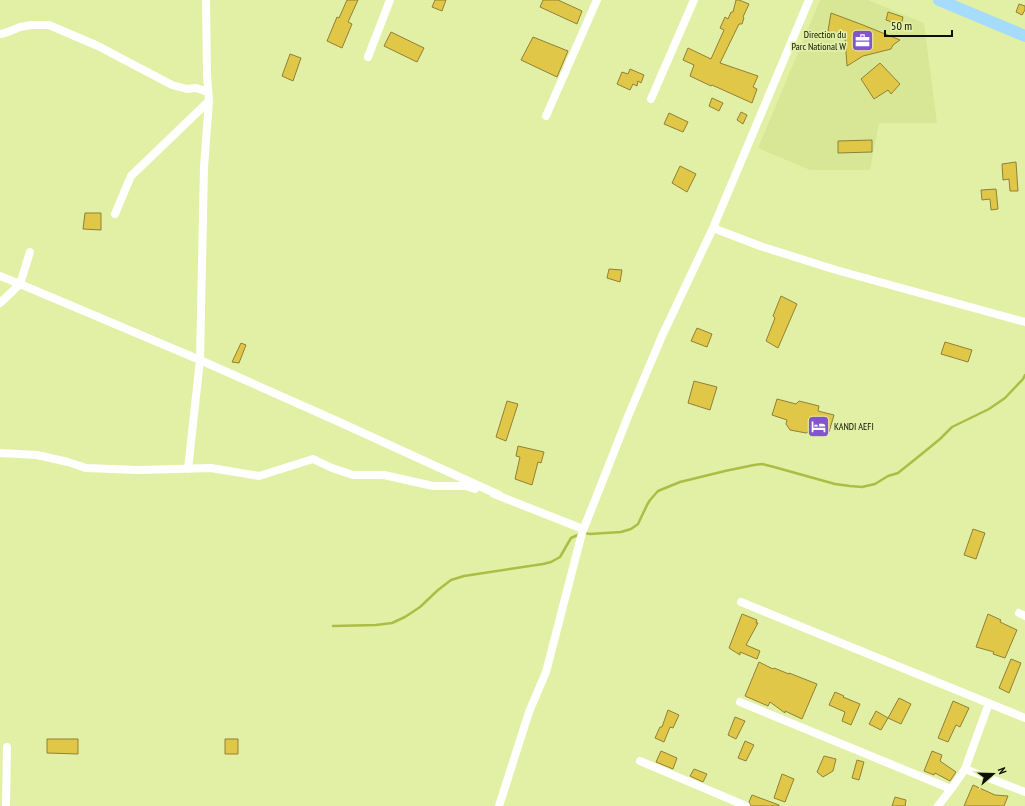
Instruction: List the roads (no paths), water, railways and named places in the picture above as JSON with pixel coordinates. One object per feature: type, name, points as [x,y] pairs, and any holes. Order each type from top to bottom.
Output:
[{"type":"main road","points":[[939,0],[1025,36]]},
{"type":"street","points":[[188,469],[200,360],[204,167],[209,101],[206,0]]},
{"type":"street","points":[[368,57],[390,0]]},
{"type":"street","points":[[546,116],[597,0]]},
{"type":"street","points":[[651,99],[694,0]]},
{"type":"street","points":[[499,806],[529,712],[546,672],[583,529],[659,343],[713,228],[809,0]]},
{"type":"street","points":[[0,34],[20,27],[49,25],[98,46],[172,86],[187,89],[196,88],[208,92]]},
{"type":"street","points":[[115,214],[131,176],[209,101]]},
{"type":"street","points":[[713,228],[760,246],[836,270],[1025,322]]},
{"type":"street","points":[[0,303],[20,284],[30,252]]},
{"type":"street","points":[[0,276],[200,360],[499,495],[583,529]]},
{"type":"street","points":[[0,453],[37,456],[68,462],[86,468],[139,470],[211,468],[259,476],[313,459],[353,476],[384,475],[433,486],[466,486],[499,495]]},
{"type":"street","points":[[742,602],[1025,718]]},
{"type":"street","points":[[740,702],[951,790]]},
{"type":"street","points":[[938,806],[965,769],[988,703]]},
{"type":"street","points":[[6,806],[7,747]]},
{"type":"street","points":[[640,761],[731,803],[746,806]]},
{"type":"street","points":[[965,769],[1025,792]]},
{"type":"waterway","points":[[585,533],[621,532],[631,529],[638,524],[650,500],[658,491],[680,482],[754,465],[762,464],[835,484],[862,487],[875,484],[888,476],[898,473],[940,439],[952,427],[989,409],[1005,398],[1025,375]]},
{"type":"waterway","points":[[333,626],[392,623],[405,617],[420,607],[451,580],[464,576],[551,562],[560,557],[571,538],[580,534]]},
{"type":"place","name":"Direction du Parc National W","points":[[862,40]]},
{"type":"place","name":"KANDI AEFI","points":[[818,426]]}]
